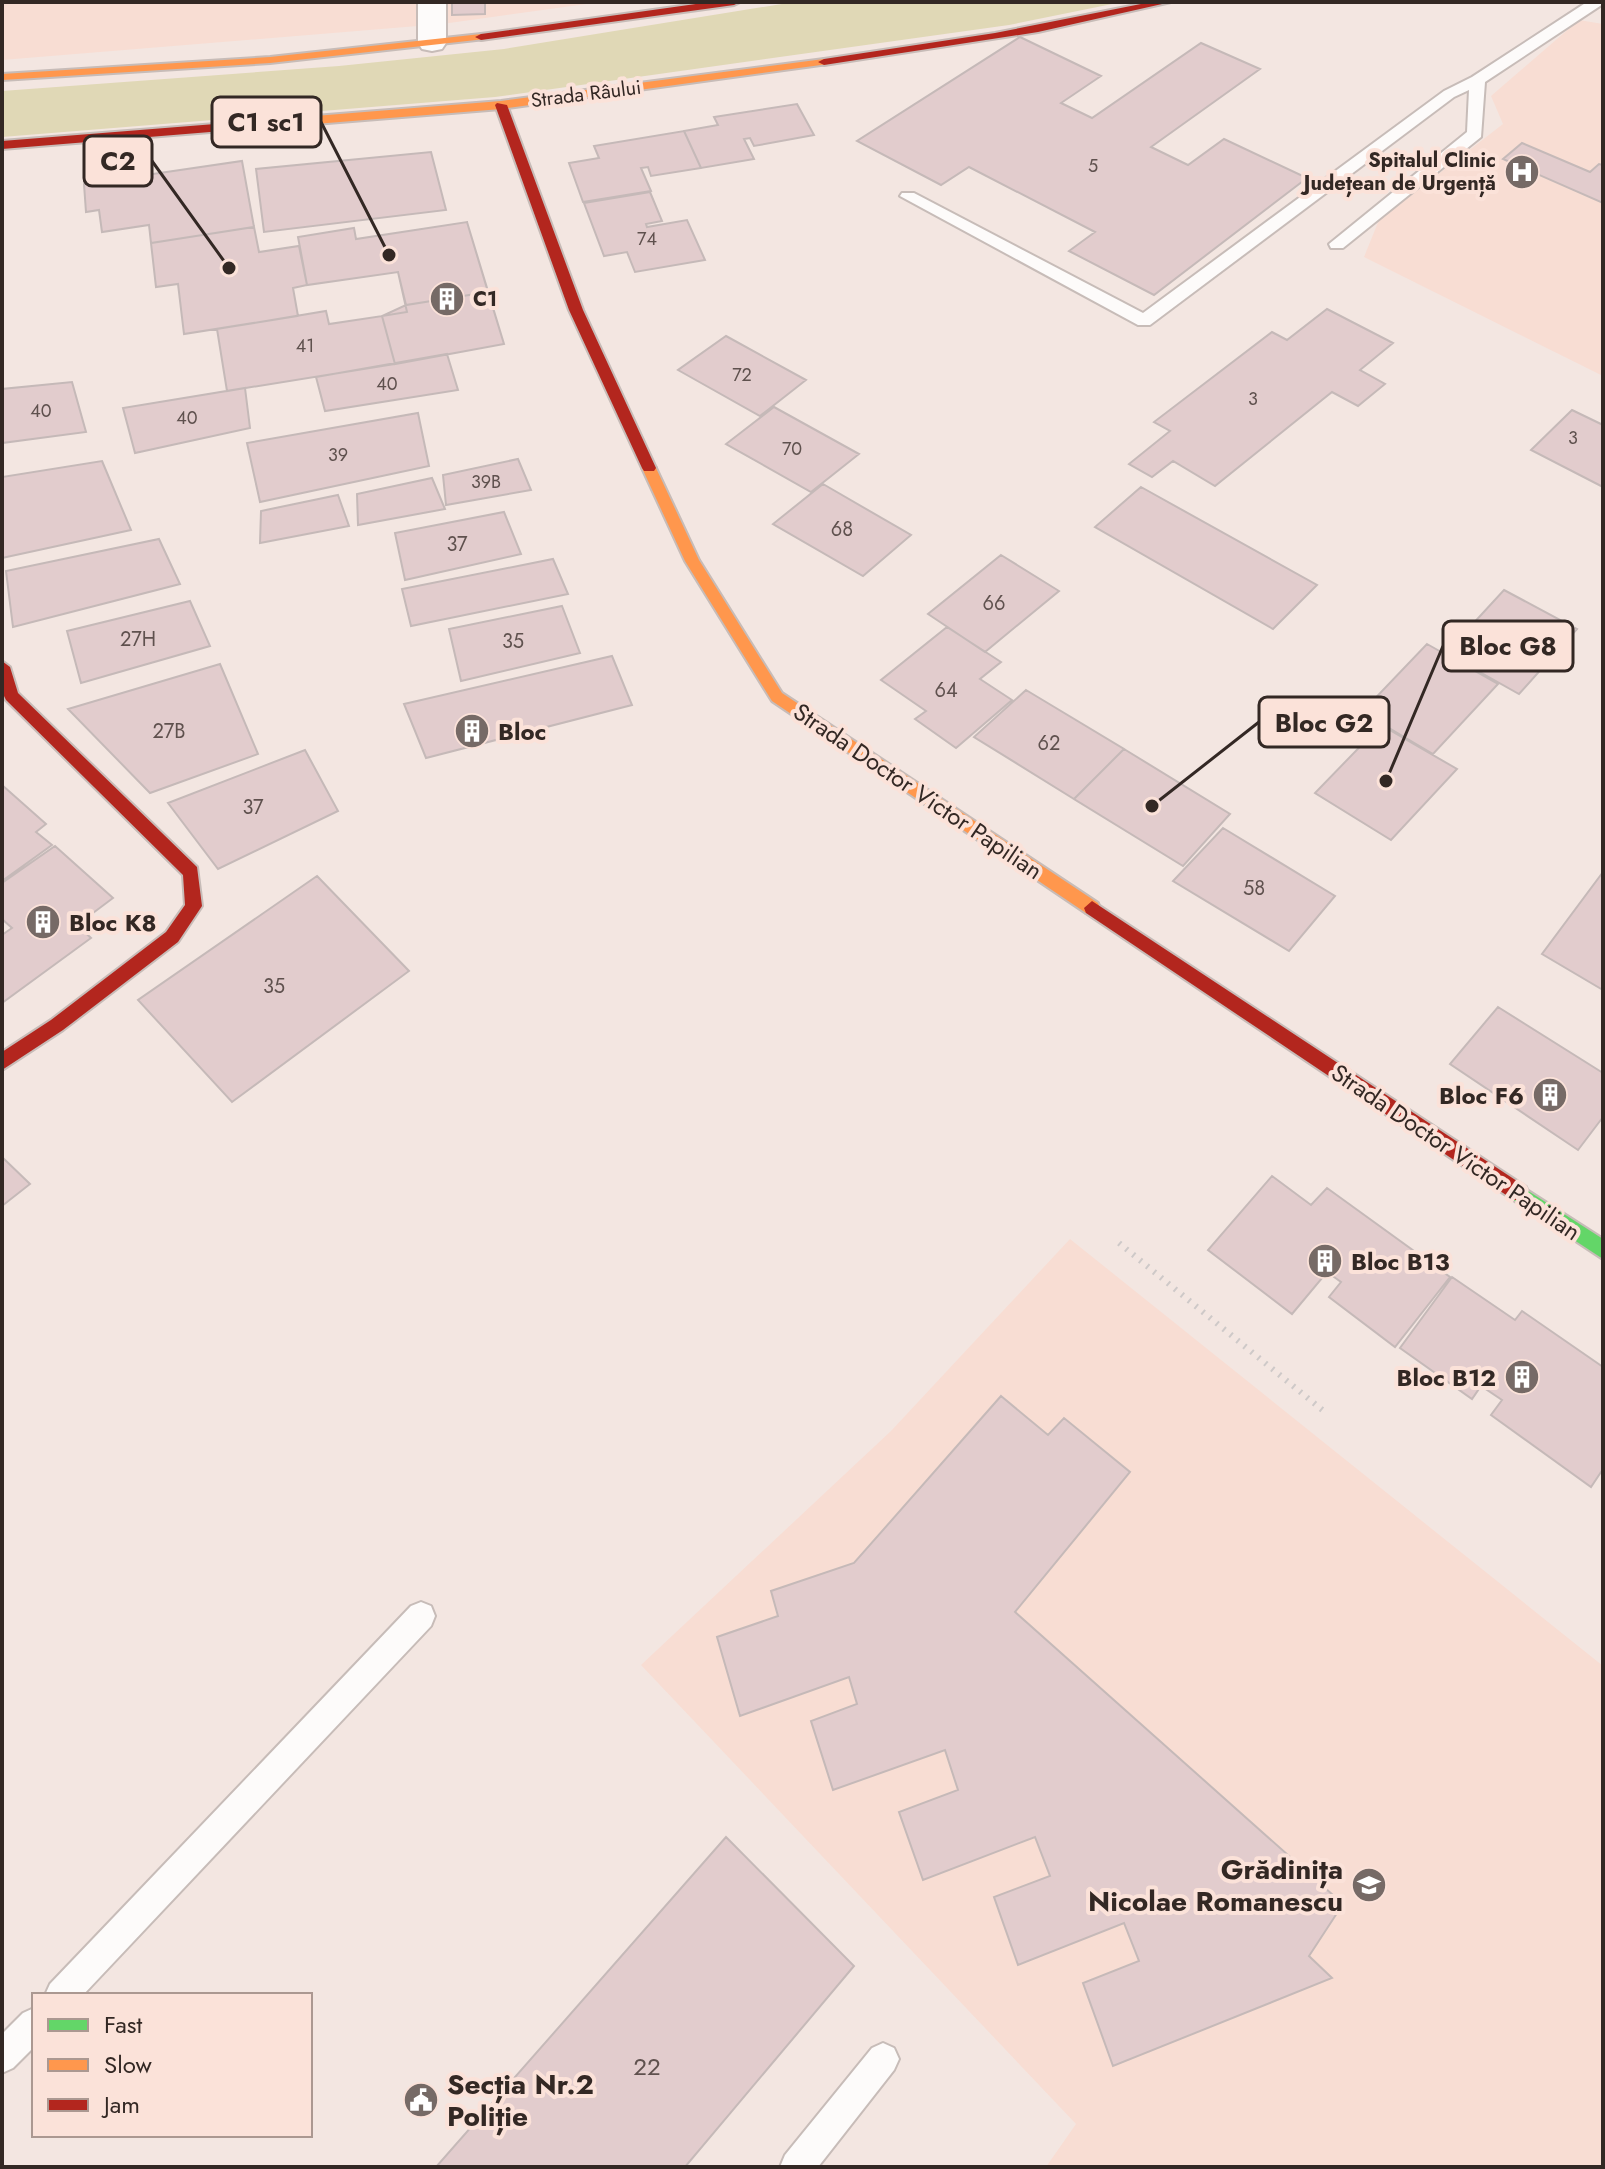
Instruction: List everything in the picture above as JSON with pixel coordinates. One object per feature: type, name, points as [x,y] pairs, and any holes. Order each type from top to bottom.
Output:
[{"type":"street","points":[[432,2],[432,43]]},
{"type":"street","points":[[2,77],[270,60],[432,43],[734,2]]},
{"type":"street","name":"Strada Râului","points":[[2,145],[501,105],[904,51],[1120,13],[1165,2]]},
{"type":"street","name":"Strada Doctor Victor Papilian","points":[[501,105],[576,310],[692,561],[777,697],[1603,1250]]},
{"type":"street","points":[[2,667],[11,696],[191,872],[194,906],[172,937],[57,1025],[2,1062]]},
{"type":"lane","points":[[908,196],[1144,321],[1449,94],[1477,80],[1597,2]]},
{"type":"lane","points":[[1337,244],[1475,134],[1477,80]]},
{"type":"lane","points":[[63,1993],[421,1616]]},
{"type":"lane","points":[[2,2057],[32,2026]]},
{"type":"lane","points":[[797,2167],[883,2059]]},
{"type":"path","points":[[1119,1243],[1326,1413]]},
{"type":"shaded area","points":[[2,2],[601,2],[442,24],[2,60]]},
{"type":"shaded area","points":[[794,2],[1122,2],[1009,25],[495,97],[2,137],[2,91],[339,66],[504,49]]},
{"type":"shaded area","name":"Spitalul Clinic Județean de Urgență","points":[[1579,20],[1603,24],[1603,376],[1364,257],[1379,220],[1503,124],[1491,96]]},
{"type":"shaded area","points":[[1070,1239],[1603,1666],[1603,2167],[1046,2167],[1076,2124],[641,1665],[891,1431]]},
{"type":"building","points":[[452,2],[485,2],[485,14],[452,15]]},
{"type":"building","points":[[1020,37],[1101,76],[1061,103],[1092,118],[1201,43],[1260,69],[1151,147],[1188,165],[1224,139],[1307,178],[1154,295],[1069,251],[1095,232],[969,167],[941,185],[857,141]]},
{"type":"building","points":[[797,104],[814,135],[754,146],[750,138],[744,139],[754,159],[701,168],[684,131],[718,125],[714,117]]},
{"type":"building","points":[[684,131],[701,168],[651,176],[648,167],[641,168],[651,191],[583,202],[569,163],[599,158],[594,146]]},
{"type":"building","points":[[1522,143],[1590,172],[1599,164],[1603,165],[1603,203],[1503,159]]},
{"type":"building","points":[[431,152],[446,210],[264,232],[256,169]]},
{"type":"building","points":[[242,161],[254,227],[151,243],[149,225],[102,232],[99,210],[86,212],[84,184]]},
{"type":"building","points":[[650,192],[662,221],[646,224],[647,227],[687,220],[705,260],[635,272],[627,252],[604,256],[584,203]]},
{"type":"building","name":"C1","points":[[467,222],[504,344],[395,364],[382,316],[407,312],[398,272],[307,285],[298,237],[354,228],[356,239]]},
{"type":"building","name":"C1","points":[[467,222],[488,292],[406,305],[398,272],[307,285],[298,237],[354,228],[356,239]]},
{"type":"building","points":[[254,227],[259,252],[299,246],[307,285],[293,288],[298,316],[184,334],[178,284],[156,287],[151,243]]},
{"type":"building","points":[[488,292],[504,344],[395,364],[382,316],[406,305]]},
{"type":"building","points":[[1327,309],[1393,343],[1360,370],[1385,384],[1358,406],[1332,392],[1215,486],[1173,461],[1152,477],[1129,464],[1170,431],[1154,422],[1272,332],[1287,340]]},
{"type":"building","points":[[326,311],[329,324],[382,316],[395,364],[227,391],[217,329]]},
{"type":"building","points":[[726,336],[806,380],[760,416],[678,370]]},
{"type":"building","points":[[447,354],[458,390],[325,411],[316,377]]},
{"type":"building","points":[[72,382],[86,432],[2,443],[2,389]]},
{"type":"building","points":[[245,388],[250,428],[135,453],[123,408]]},
{"type":"building","points":[[774,407],[859,454],[811,492],[726,444]]},
{"type":"building","points":[[1572,410],[1603,425],[1603,487],[1531,450]]},
{"type":"building","points":[[1572,410],[1603,425],[1603,487],[1531,450]]},
{"type":"building","points":[[418,413],[429,466],[260,502],[247,443]]},
{"type":"building","points":[[518,459],[531,490],[446,505],[443,475]]},
{"type":"building","points":[[102,461],[131,530],[2,558],[2,477]]},
{"type":"building","points":[[432,478],[445,509],[358,525],[357,494]]},
{"type":"building","points":[[823,484],[911,535],[863,576],[773,524]]},
{"type":"building","points":[[1141,487],[1317,585],[1273,629],[1095,527]]},
{"type":"building","points":[[338,495],[349,526],[260,543],[261,511]]},
{"type":"building","points":[[504,512],[521,554],[405,580],[395,533]]},
{"type":"building","points":[[159,539],[180,584],[13,627],[6,571]]},
{"type":"building","points":[[1001,555],[1059,591],[985,652],[928,614]]},
{"type":"building","points":[[553,559],[568,594],[411,626],[402,589]]},
{"type":"building","points":[[1504,590],[1577,629],[1519,694],[1446,653]]},
{"type":"building","points":[[190,601],[210,646],[81,683],[67,631]]},
{"type":"building","points":[[562,606],[580,653],[461,681],[449,629]]},
{"type":"building","points":[[947,627],[1001,662],[980,679],[1012,700],[956,748],[915,719],[926,711],[881,680]]},
{"type":"building","points":[[1427,644],[1498,684],[1433,754],[1362,712]]},
{"type":"building","name":"Bloc","points":[[612,656],[632,705],[426,758],[404,704]]},
{"type":"building","points":[[220,664],[258,754],[150,793],[68,709]]},
{"type":"building","points":[[1026,690],[1124,749],[1074,799],[974,737]]},
{"type":"building","points":[[1381,725],[1457,769],[1391,840],[1315,793]]},
{"type":"building","points":[[1124,749],[1230,814],[1183,866],[1074,799]]},
{"type":"building","points":[[305,750],[338,811],[218,869],[168,803]]},
{"type":"building","points":[[2,785],[46,824],[36,832],[52,845],[2,881]]},
{"type":"building","points":[[1223,828],[1335,896],[1289,951],[1173,881]]},
{"type":"building","name":"Bloc K8","points":[[55,846],[113,898],[77,925],[91,938],[2,1003],[2,935],[12,928],[2,919],[2,883]]},
{"type":"building","points":[[1603,872],[1603,990],[1542,954]]},
{"type":"building","points":[[317,876],[409,971],[232,1102],[138,1000]]},
{"type":"building","name":"Bloc F6","points":[[1498,1007],[1603,1073],[1603,1117],[1578,1150],[1450,1064]]},
{"type":"building","points":[[2,1157],[30,1184],[2,1206]]},
{"type":"building","name":"Bloc B13","points":[[1272,1176],[1311,1205],[1327,1188],[1450,1277],[1395,1347],[1329,1297],[1341,1282],[1327,1272],[1292,1314],[1208,1250]]},
{"type":"building","name":"Bloc B12","points":[[1452,1277],[1515,1320],[1522,1311],[1603,1367],[1603,1469],[1591,1487],[1491,1415],[1502,1400],[1481,1386],[1472,1399],[1400,1348]]},
{"type":"building","points":[[1001,1396],[1048,1435],[1064,1418],[1130,1472],[1015,1612],[1343,1904],[1309,1956],[1332,1978],[1113,2066],[1083,1983],[1139,1961],[1124,1923],[1018,1965],[994,1897],[1050,1876],[1035,1837],[923,1880],[899,1812],[958,1790],[945,1750],[833,1790],[811,1721],[857,1704],[849,1677],[740,1716],[717,1637],[778,1616],[771,1591],[854,1563]]},
{"type":"building","points":[[726,1837],[854,1966],[685,2167],[436,2167]]},
{"type":"traffic: fast","points":[[1519,1193],[1603,1250]]},
{"type":"traffic: slow","points":[[2,77],[270,60],[481,37]]},
{"type":"traffic: slow","points":[[315,120],[501,105],[824,62]]},
{"type":"traffic: slow","points":[[649,468],[692,561],[777,697],[1092,908]]},
{"type":"traffic: jam","points":[[481,37],[734,2]]},
{"type":"traffic: jam","points":[[824,62],[1038,29],[1165,2]]},
{"type":"traffic: jam","points":[[501,105],[576,310],[649,468]]},
{"type":"traffic: jam","points":[[2,145],[315,120]]},
{"type":"traffic: jam","points":[[2,667],[11,696],[191,872],[194,906],[172,937],[57,1025],[2,1062]]},
{"type":"traffic: jam","points":[[1092,908],[1519,1193]]},
{"type":"place","name":"Spitalul Clinic Județean de Urgență","points":[[1522,172]]},
{"type":"place","name":"C1 sc1","points":[[389,255]]},
{"type":"place","name":"C2","points":[[229,268]]},
{"type":"place","name":"C1","points":[[447,299]]},
{"type":"place","name":"Bloc","points":[[472,731]]},
{"type":"place","name":"Bloc G8","points":[[1386,781]]},
{"type":"place","name":"Bloc G2","points":[[1152,806]]},
{"type":"place","name":"Bloc K8","points":[[43,922]]},
{"type":"place","name":"Bloc F6","points":[[1550,1095]]},
{"type":"place","name":"Bloc B13","points":[[1325,1261]]},
{"type":"place","name":"Bloc B12","points":[[1522,1377]]},
{"type":"place","name":"Grădinița Nicolae Romanescu","points":[[1369,1885]]},
{"type":"place","name":"Secția Nr.2 Poliție","points":[[421,2100]]}]
